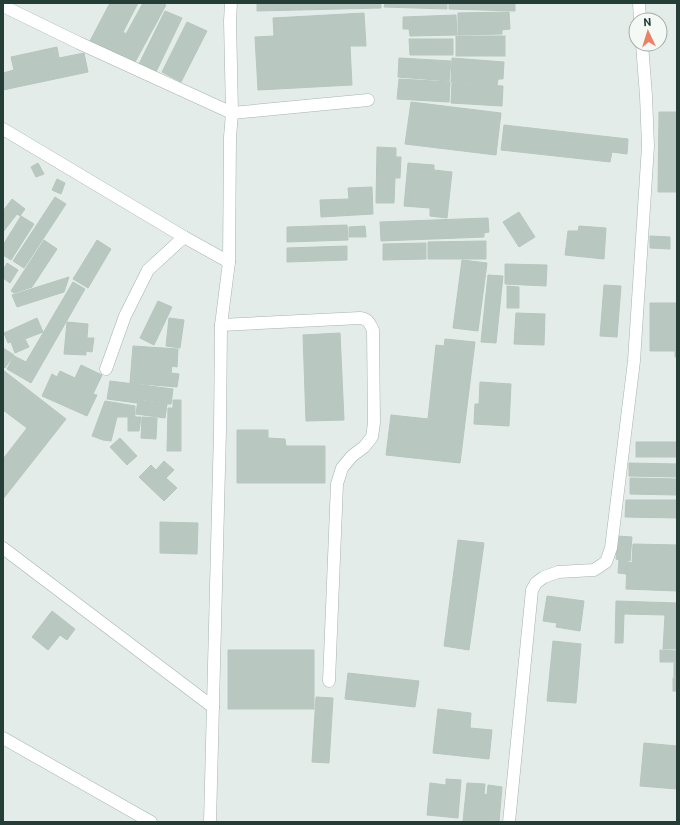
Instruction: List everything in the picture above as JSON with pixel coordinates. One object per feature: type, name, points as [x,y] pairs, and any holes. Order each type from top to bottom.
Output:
[{"type":"street","points":[[210,822],[220,430],[221,325],[229,262],[232,113],[231,3]]},
{"type":"street","points":[[3,6],[79,43],[232,113],[368,100]]},
{"type":"street","points":[[509,822],[532,590],[536,583],[544,577],[558,572],[594,570],[606,562],[611,548],[634,361],[648,146],[643,52]]},
{"type":"street","points":[[3,129],[184,237],[229,262]]},
{"type":"street","points":[[106,369],[125,316],[148,270],[184,237]]},
{"type":"street","points":[[221,325],[360,318],[366,319],[370,323],[373,330],[374,423],[372,437],[364,447],[352,456],[342,468],[337,484],[329,681]]},
{"type":"street","points":[[3,548],[213,707]]},
{"type":"street","points":[[3,738],[151,822]]},
{"type":"building","points":[[110,3],[138,3],[123,32],[126,34],[143,3],[162,3],[166,5],[134,64],[90,41]]},
{"type":"building","points":[[257,3],[381,3],[381,8],[257,11]]},
{"type":"building","points":[[385,3],[447,3],[447,9],[384,7]]},
{"type":"building","points":[[449,3],[515,3],[515,11],[449,9]]},
{"type":"building","points":[[165,11],[182,18],[156,72],[139,64]]},
{"type":"building","points":[[509,12],[510,29],[502,30],[502,34],[458,35],[458,13]]},
{"type":"building","points":[[364,13],[366,46],[350,46],[352,85],[258,90],[255,37],[274,36],[273,18]]},
{"type":"building","points":[[456,15],[457,35],[410,36],[409,29],[403,29],[403,17]]},
{"type":"building","points":[[187,22],[207,31],[181,82],[162,72]]},
{"type":"building","points":[[456,36],[505,36],[505,56],[456,56]]},
{"type":"building","points":[[409,39],[453,39],[453,55],[410,55]]},
{"type":"building","points":[[57,47],[59,58],[84,53],[88,72],[3,90],[3,73],[14,70],[11,57]]},
{"type":"building","points":[[399,58],[451,61],[449,81],[398,77]]},
{"type":"building","points":[[452,58],[504,62],[503,79],[498,79],[497,85],[451,82]]},
{"type":"building","points":[[399,79],[450,82],[449,102],[397,99]]},
{"type":"building","points":[[452,83],[503,86],[502,106],[451,103]]},
{"type":"building","points":[[411,102],[501,113],[496,155],[405,144]]},
{"type":"building","points":[[659,112],[677,112],[677,192],[658,192]]},
{"type":"building","points":[[504,125],[628,139],[627,154],[612,152],[610,162],[501,150]]},
{"type":"building","points":[[377,147],[396,148],[396,157],[401,157],[400,178],[395,178],[394,203],[376,203]]},
{"type":"building","points":[[38,163],[44,174],[36,177],[31,167]]},
{"type":"building","points":[[408,163],[434,165],[434,170],[452,172],[447,218],[430,216],[430,208],[404,206]]},
{"type":"building","points":[[57,179],[65,183],[61,194],[52,190]]},
{"type":"building","points":[[372,187],[373,214],[321,217],[320,200],[349,199],[348,188]]},
{"type":"building","points":[[55,197],[66,204],[24,268],[13,261]]},
{"type":"building","points":[[12,199],[25,209],[20,216],[17,214],[3,232],[3,211]]},
{"type":"building","points":[[519,212],[535,237],[519,247],[503,222]]},
{"type":"building","points":[[21,216],[34,224],[11,260],[3,255],[3,245]]},
{"type":"building","points":[[488,218],[489,232],[484,233],[484,237],[381,241],[380,222]]},
{"type":"building","points":[[347,225],[348,240],[287,242],[287,227]]},
{"type":"building","points":[[365,226],[366,237],[349,237],[349,227]]},
{"type":"building","points":[[579,226],[606,228],[604,259],[565,255],[568,231],[578,231]]},
{"type":"building","points":[[650,236],[670,237],[670,249],[650,248]]},
{"type":"building","points":[[44,240],[57,249],[32,287],[14,293],[11,291]]},
{"type":"building","points":[[97,240],[111,249],[88,288],[73,279]]},
{"type":"building","points":[[486,241],[486,259],[428,259],[428,242]]},
{"type":"building","points":[[426,243],[426,259],[383,260],[383,244]]},
{"type":"building","points":[[347,246],[347,260],[287,262],[287,248]]},
{"type":"building","points":[[462,260],[487,263],[478,331],[453,328]]},
{"type":"building","points":[[7,263],[18,270],[10,283],[3,278],[3,270]]},
{"type":"building","points":[[505,264],[547,265],[546,286],[505,284]]},
{"type":"building","points":[[488,275],[503,276],[496,343],[481,342]]},
{"type":"building","points":[[69,277],[64,292],[17,307],[12,295]]},
{"type":"building","points":[[73,282],[85,289],[31,383],[7,369],[14,356],[26,362]]},
{"type":"building","points":[[604,285],[621,286],[617,337],[600,336]]},
{"type":"building","points":[[507,286],[519,287],[519,308],[507,308]]},
{"type":"building","points":[[158,301],[172,307],[154,345],[140,338]]},
{"type":"building","points":[[650,303],[677,303],[677,357],[675,357],[675,351],[650,351]]},
{"type":"building","points":[[516,313],[545,314],[544,345],[514,344]]},
{"type":"building","points":[[37,318],[43,332],[25,339],[29,347],[15,353],[11,342],[8,343],[4,333]]},
{"type":"building","points":[[169,318],[184,320],[180,348],[166,346]]},
{"type":"building","points":[[67,322],[88,324],[87,338],[94,338],[92,352],[86,351],[86,355],[64,354]]},
{"type":"building","points":[[340,333],[344,420],[306,421],[303,335]]},
{"type":"building","points":[[445,339],[475,342],[460,463],[386,455],[391,415],[428,419],[436,345],[444,346]]},
{"type":"building","points":[[133,346],[178,349],[177,367],[172,366],[171,373],[179,374],[177,387],[130,383]]},
{"type":"building","points":[[3,348],[14,355],[5,368],[3,366]]},
{"type":"building","points":[[81,365],[102,375],[93,394],[97,395],[87,416],[42,396],[52,374],[57,377],[60,371],[75,378]]},
{"type":"building","points":[[3,370],[66,419],[3,499],[3,459],[27,428],[3,410]]},
{"type":"building","points":[[110,381],[173,389],[171,404],[138,399],[137,403],[107,399]]},
{"type":"building","points":[[480,382],[511,384],[509,426],[474,424],[475,404],[479,404]]},
{"type":"building","points":[[138,400],[167,404],[165,418],[136,414]]},
{"type":"building","points":[[173,400],[181,400],[181,451],[167,451],[168,408],[173,408]]},
{"type":"building","points":[[105,401],[135,406],[135,417],[141,417],[139,431],[128,431],[128,417],[117,417],[111,441],[92,436]]},
{"type":"building","points":[[142,417],[157,418],[156,439],[141,438]]},
{"type":"building","points":[[237,430],[268,430],[268,438],[285,439],[286,446],[325,446],[325,483],[237,483]]},
{"type":"building","points":[[120,438],[137,456],[127,465],[110,447]]},
{"type":"building","points":[[636,442],[677,442],[677,457],[636,457]]},
{"type":"building","points":[[164,461],[174,470],[166,478],[177,488],[164,501],[139,477],[151,465],[156,470]]},
{"type":"building","points":[[629,463],[677,464],[677,477],[629,476]]},
{"type":"building","points":[[630,478],[677,479],[677,495],[630,494]]},
{"type":"building","points":[[626,500],[677,500],[677,518],[625,517]]},
{"type":"building","points":[[160,522],[198,523],[197,554],[160,553]]},
{"type":"building","points":[[618,536],[632,537],[630,561],[627,561],[626,574],[618,573],[619,560],[616,559]]},
{"type":"building","points":[[458,540],[484,543],[469,650],[444,646]]},
{"type":"building","points":[[633,544],[677,545],[677,591],[626,589],[627,562],[632,563]]},
{"type":"building","points":[[547,596],[584,601],[580,631],[556,627],[557,623],[543,621]]},
{"type":"building","points":[[616,601],[677,603],[677,649],[663,649],[665,615],[624,614],[623,643],[615,643]]},
{"type":"building","points":[[52,611],[75,629],[67,640],[60,635],[48,650],[32,637]]},
{"type":"building","points":[[553,641],[581,644],[576,703],[547,701]]},
{"type":"building","points":[[228,650],[314,650],[314,709],[228,709]]},
{"type":"building","points":[[660,650],[677,651],[676,662],[660,662]]},
{"type":"building","points":[[674,663],[677,663],[677,677],[674,677]]},
{"type":"building","points":[[348,673],[419,681],[415,707],[345,699]]},
{"type":"building","points":[[673,678],[677,678],[677,691],[673,691]]},
{"type":"building","points":[[316,697],[333,698],[329,763],[312,762]]},
{"type":"building","points":[[438,709],[471,713],[470,728],[492,730],[489,759],[433,753]]},
{"type":"building","points":[[644,743],[677,746],[677,789],[640,786]]},
{"type":"building","points":[[446,779],[461,780],[458,818],[427,815],[430,783],[446,785]]},
{"type":"building","points":[[467,783],[485,784],[484,794],[487,795],[488,785],[502,787],[499,822],[463,821]]}]
